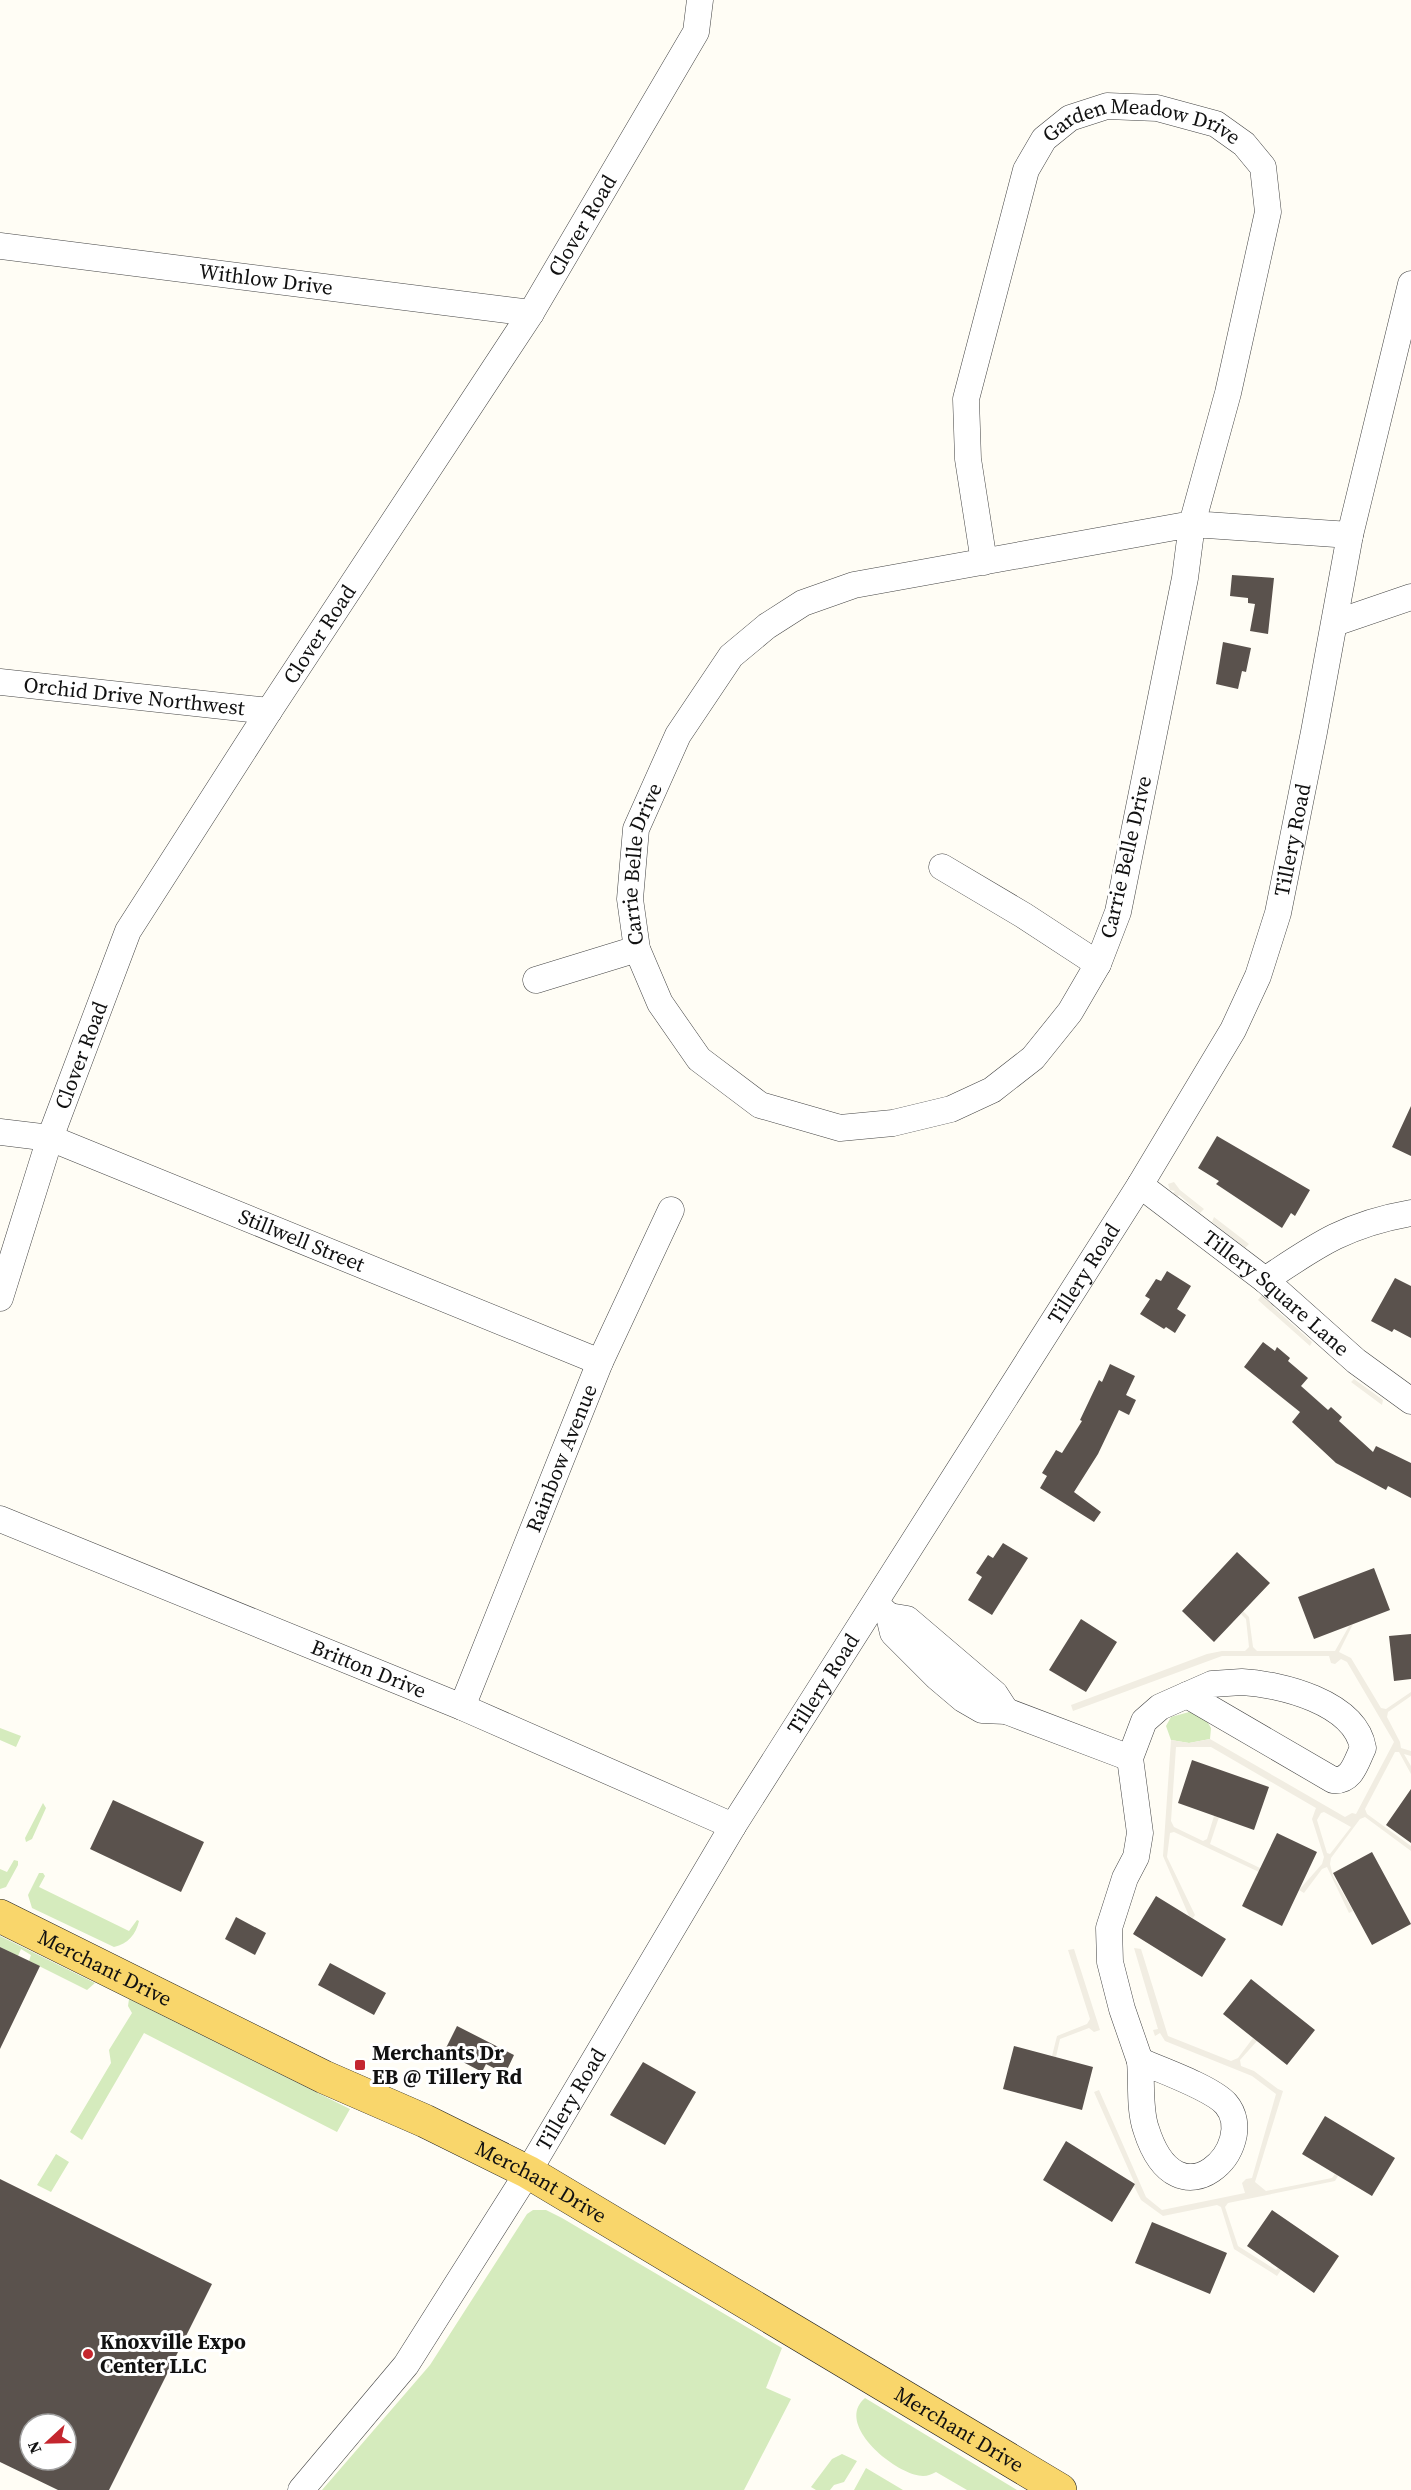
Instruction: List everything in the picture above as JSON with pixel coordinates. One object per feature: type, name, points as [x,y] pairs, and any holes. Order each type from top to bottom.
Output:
[{"type":"main road","name":"Merchant Drive","points":[[0,1916],[324,2077],[425,2121],[528,2172],[1060,2490]]},
{"type":"street","name":"Clover Road","points":[[0,1298],[50,1138],[128,931],[269,711],[531,313],[696,32],[700,0]]},
{"type":"street","name":"Garden Meadow Drive","points":[[984,562],[968,459],[966,399],[1026,170],[1044,139],[1070,118],[1107,106],[1157,108],[1216,124],[1244,144],[1263,167],[1268,212],[1228,393],[1191,524]]},
{"type":"street","name":"Withlow Drive","points":[[0,246],[531,313]]},
{"type":"street","name":"Tillery Road","points":[[302,2490],[406,2365],[528,2172],[733,1826],[882,1610],[1233,1030],[1258,976],[1278,913],[1350,535],[1411,284]]},
{"type":"street","name":"Carrie Belle Drive","points":[[1191,524],[1185,578],[1118,912],[1098,964],[1070,1012],[1033,1058],[992,1090],[951,1109],[892,1123],[840,1128],[760,1105],[699,1059],[660,1003],[638,949],[630,899],[636,829],[678,735],[731,656],[767,626],[803,603],[854,585],[1191,524],[1350,535]]},
{"type":"street","points":[[1335,623],[1411,597]]},
{"type":"street","name":"Orchid Drive Northwest","points":[[0,682],[269,711]]},
{"type":"street","points":[[942,867],[1023,915],[1098,964]]},
{"type":"street","points":[[536,980],[638,949]]},
{"type":"street","name":"Stillwell Street","points":[[0,1132],[50,1138],[600,1362]]},
{"type":"street","name":"Tillery Square Lane","points":[[1140,1185],[1265,1280],[1356,1361],[1411,1401]]},
{"type":"street","name":"Rainbow Avenue","points":[[462,1707],[600,1362],[670,1210]]},
{"type":"street","points":[[1265,1280],[1315,1246],[1346,1230],[1379,1219],[1411,1213]]},
{"type":"street","name":"Britton Drive","points":[[0,1518],[462,1707],[733,1826]]},
{"type":"street","points":[[882,1610],[907,1619],[995,1694],[1006,1711],[1130,1758]]},
{"type":"street","points":[[1140,2061],[1212,2094],[1227,2105],[1233,2121],[1233,2145],[1217,2167],[1193,2178],[1178,2177],[1164,2167],[1153,2148],[1145,2126],[1140,2061],[1122,2009],[1110,1962],[1109,1928],[1125,1878],[1136,1857],[1140,1833],[1130,1758],[1144,1721],[1160,1707],[1187,1695],[1212,1684],[1242,1682],[1268,1684],[1302,1693],[1333,1710],[1352,1724],[1363,1748],[1348,1776],[1339,1781],[1333,1780],[1187,1695]]},
{"type":"green space","points":[[1200,1709],[1211,1728],[1210,1739],[1189,1743],[1171,1740],[1166,1726],[1171,1717]]},
{"type":"green space","points":[[0,1728],[21,1736],[16,1747],[0,1740]]},
{"type":"green space","points":[[43,1803],[46,1808],[32,1839],[26,1842],[25,1838]]},
{"type":"green space","points":[[14,1860],[18,1861],[18,1865],[6,1887],[0,1889],[0,1869],[7,1872]]},
{"type":"green space","points":[[39,1873],[45,1876],[39,1887],[129,1931],[137,1920],[139,1921],[136,1930],[127,1941],[114,1947],[32,1908],[28,1895]]},
{"type":"green space","points":[[0,1936],[95,1983],[87,1990],[29,1961],[31,1955],[21,1949],[18,1956],[0,1947]]},
{"type":"green space","points":[[129,1999],[350,2109],[337,2132],[144,2033],[82,2140],[70,2132],[111,2063],[109,2050],[132,2013],[128,2006]]},
{"type":"green space","points":[[56,2154],[69,2162],[51,2192],[37,2185]]},
{"type":"green space","points":[[533,2210],[546,2210],[562,2218],[782,2348],[766,2388],[791,2399],[744,2490],[322,2490],[430,2365],[527,2214]]},
{"type":"green space","points":[[865,2398],[1017,2490],[967,2490],[936,2472],[923,2476],[899,2468],[873,2447],[863,2435],[857,2422],[857,2409]]},
{"type":"green space","points":[[842,2454],[857,2461],[844,2482],[834,2485],[830,2490],[816,2490],[811,2487],[832,2459]]},
{"type":"green space","points":[[866,2468],[903,2490],[854,2490]]},
{"type":"shaded area","points":[[1174,1182],[1180,1190],[1204,1209],[1200,1213],[1179,1195],[1177,1197],[1173,1193],[1175,1191],[1170,1190],[1168,1184]]},
{"type":"shaded area","points":[[1214,1217],[1249,1244],[1245,1248],[1212,1222]]},
{"type":"shaded area","points":[[1262,1295],[1267,1298],[1266,1300],[1275,1304],[1273,1307],[1312,1342],[1310,1346],[1258,1300]]},
{"type":"shaded area","points":[[1354,1379],[1383,1400],[1382,1405],[1351,1382]]},
{"type":"shaded area","points":[[1243,1611],[1249,1617],[1253,1647],[1257,1651],[1335,1651],[1349,1626],[1353,1624],[1339,1652],[1351,1658],[1381,1708],[1386,1709],[1411,1692],[1411,1696],[1388,1712],[1387,1717],[1401,1748],[1411,1751],[1411,1756],[1404,1754],[1411,1766],[1411,1774],[1399,1752],[1395,1752],[1365,1809],[1367,1814],[1411,1846],[1411,1851],[1365,1817],[1360,1819],[1331,1858],[1330,1864],[1333,1876],[1353,1911],[1349,1913],[1327,1867],[1322,1869],[1304,1893],[1299,1890],[1322,1864],[1324,1857],[1312,1819],[1316,1808],[1211,1747],[1176,1747],[1171,1821],[1174,1827],[1203,1841],[1207,1839],[1214,1816],[1219,1817],[1210,1844],[1260,1868],[1259,1872],[1174,1832],[1170,1833],[1167,1857],[1195,1915],[1193,1918],[1189,1916],[1163,1856],[1171,1740],[1189,1743],[1210,1739],[1345,1817],[1352,1813],[1356,1814],[1394,1742],[1347,1662],[1341,1659],[1335,1664],[1331,1663],[1329,1656],[1222,1656],[1073,1711],[1071,1705],[1207,1654],[1222,1651],[1245,1651],[1249,1647],[1246,1619],[1241,1614]],"holes":[[[1324,1812],[1351,1827],[1330,1854],[1327,1853],[1317,1820],[1321,1813]]]},
{"type":"shaded area","points":[[1134,1948],[1141,1949],[1168,2036],[1231,2061],[1238,2058],[1253,2038],[1257,2041],[1240,2060],[1241,2066],[1254,2071],[1283,2091],[1255,2182],[1266,2191],[1332,2178],[1335,2174],[1338,2176],[1335,2181],[1228,2203],[1225,2207],[1238,2246],[1276,2270],[1278,2268],[1281,2270],[1277,2276],[1234,2249],[1221,2207],[1217,2205],[1163,2216],[1141,2200],[1134,2186],[1094,2092],[1099,2090],[1146,2197],[1162,2210],[1245,2193],[1242,2183],[1252,2178],[1276,2094],[1252,2076],[1165,2041],[1160,2033],[1155,2036],[1153,2030],[1158,2029]]},
{"type":"shaded area","points":[[1074,1949],[1100,2030],[1094,2032],[1089,2028],[1060,2039],[1056,2057],[1052,2056],[1057,2036],[1087,2024],[1090,2019],[1068,1950]]},
{"type":"building","points":[[1232,575],[1274,578],[1268,634],[1250,631],[1255,604],[1248,603],[1248,598],[1230,596]]},
{"type":"building","points":[[1223,642],[1251,648],[1246,672],[1242,671],[1238,689],[1216,684]]},
{"type":"building","points":[[1411,1106],[1411,1156],[1392,1147]]},
{"type":"building","points":[[1217,1136],[1310,1190],[1295,1216],[1291,1213],[1282,1228],[1216,1184],[1219,1181],[1198,1168]]},
{"type":"building","points":[[1167,1271],[1191,1286],[1177,1309],[1186,1315],[1175,1333],[1140,1314],[1150,1299],[1145,1296],[1156,1279],[1161,1281]]},
{"type":"building","points":[[1395,1278],[1411,1286],[1411,1338],[1394,1329],[1392,1332],[1371,1321]]},
{"type":"building","points":[[1263,1342],[1275,1351],[1277,1347],[1290,1358],[1288,1361],[1308,1378],[1301,1386],[1328,1410],[1331,1407],[1342,1417],[1339,1421],[1373,1452],[1376,1446],[1411,1463],[1411,1498],[1388,1486],[1386,1490],[1336,1463],[1292,1422],[1300,1412],[1244,1367]]},
{"type":"building","points":[[1110,1364],[1135,1376],[1126,1395],[1136,1400],[1129,1415],[1119,1410],[1098,1454],[1074,1492],[1101,1512],[1094,1522],[1040,1488],[1047,1476],[1042,1473],[1056,1450],[1062,1453],[1082,1421],[1080,1420],[1099,1380],[1102,1382]]},
{"type":"building","points":[[1003,1543],[1028,1558],[992,1615],[968,1600],[982,1577],[976,1573],[988,1555],[993,1558]]},
{"type":"building","points":[[1237,1552],[1270,1583],[1214,1642],[1182,1611]]},
{"type":"building","points":[[1374,1568],[1390,1610],[1314,1639],[1298,1597]]},
{"type":"building","points":[[1081,1619],[1117,1642],[1086,1692],[1049,1670]]},
{"type":"building","points":[[1411,1634],[1411,1679],[1394,1681],[1389,1636]]},
{"type":"building","points":[[1192,1760],[1269,1787],[1254,1830],[1178,1803]]},
{"type":"building","points":[[1411,1789],[1411,1843],[1386,1825]]},
{"type":"building","points":[[113,1800],[204,1842],[181,1892],[90,1849]]},
{"type":"building","points":[[1277,1833],[1317,1852],[1282,1926],[1242,1906]]},
{"type":"building","points":[[1372,1852],[1411,1924],[1372,1945],[1333,1873]]},
{"type":"building","points":[[1156,1896],[1226,1939],[1202,1977],[1133,1934]]},
{"type":"building","points":[[236,1917],[266,1933],[255,1955],[225,1939]]},
{"type":"building","points":[[0,1947],[40,1966],[0,2049]]},
{"type":"building","points":[[330,1963],[386,1993],[374,2015],[318,1985]]},
{"type":"building","points":[[1251,1979],[1315,2030],[1287,2065],[1223,2014]]},
{"type":"building","points":[[457,2026],[514,2055],[505,2074],[486,2064],[482,2072],[444,2052]]},
{"type":"building","points":[[1014,2046],[1093,2067],[1082,2110],[1003,2089]]},
{"type":"building","points":[[643,2062],[696,2092],[665,2145],[610,2115]]},
{"type":"building","points":[[1325,2116],[1395,2158],[1372,2196],[1302,2154]]},
{"type":"building","points":[[1066,2141],[1135,2184],[1112,2222],[1043,2180]]},
{"type":"building","name":"Knoxville Expo Center LLC","points":[[0,2179],[212,2284],[109,2490],[58,2490],[21,2472],[78,2472],[78,2412],[18,2412],[18,2471],[0,2462]]},
{"type":"building","points":[[1272,2210],[1339,2256],[1314,2293],[1247,2246]]},
{"type":"building","points":[[1152,2222],[1227,2253],[1210,2294],[1135,2263]]},
{"type":"place","name":"Merchants Dr EB @ Tillery Rd","points":[[360,2065]]},
{"type":"place","name":"Knoxville Expo Center LLC","points":[[88,2354]]}]
